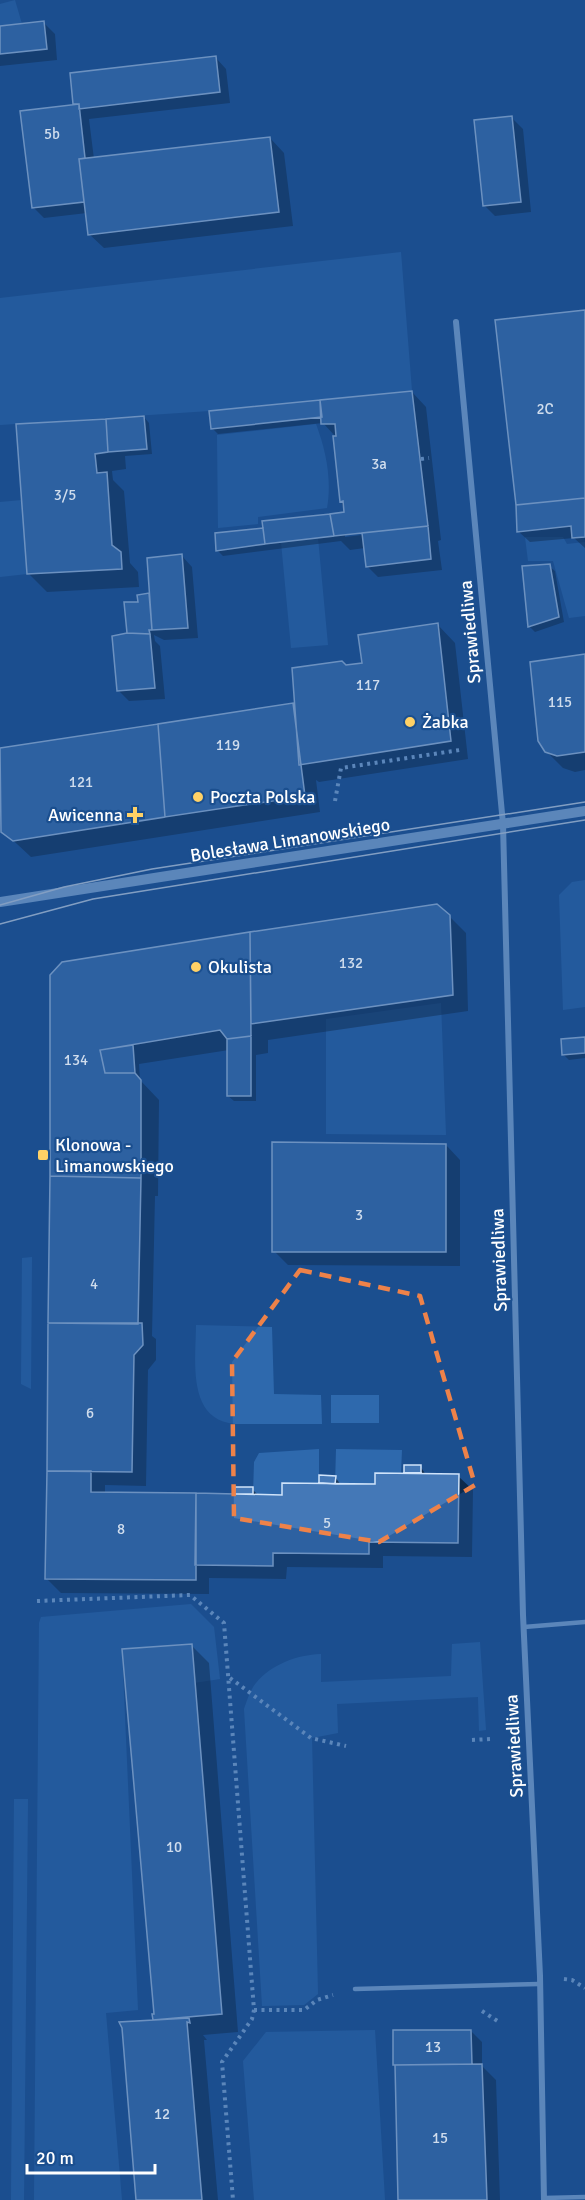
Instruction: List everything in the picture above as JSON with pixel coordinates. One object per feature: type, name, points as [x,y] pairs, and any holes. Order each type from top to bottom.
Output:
[{"type":"street","name":"Sprawiedliwa","points":[[456,322],[503,824],[524,1627],[539,1984],[544,2199]]},
{"type":"street","name":"Bolesława Limanowskiego","points":[[0,902],[585,811]]},
{"type":"lane","points":[[524,1627],[585,1622]]},
{"type":"lane","points":[[355,1989],[539,1984]]},
{"type":"lane","points":[[544,2199],[585,2197]]},
{"type":"path","points":[[421,459],[429,458]]},
{"type":"path","points":[[335,801],[341,768],[460,750]]},
{"type":"path","points":[[37,1601],[190,1595],[224,1623],[230,1677],[254,2010],[252,2019],[222,2062],[233,2200]]},
{"type":"path","points":[[230,1677],[311,1738],[346,1746]]},
{"type":"path","points":[[472,1740],[491,1739]]},
{"type":"path","points":[[254,2010],[304,2010],[317,2000],[355,1989]]},
{"type":"highlighted area","points":[[300,1270],[420,1296],[475,1485],[379,1542],[234,1518],[232,1362]]},
{"type":"shaded area","points":[[15,0],[22,24],[0,26],[0,4]]},
{"type":"shaded area","points":[[401,252],[412,391],[209,411],[0,425],[0,298]]},
{"type":"shaded area","points":[[316,424],[327,465],[329,486],[327,508],[258,517],[258,524],[218,528],[217,435]]},
{"type":"shaded area","points":[[22,500],[27,574],[0,577],[0,502]]},
{"type":"shaded area","points":[[525,537],[563,537],[567,544],[585,542],[585,616],[569,618],[553,561],[528,561]]},
{"type":"shaded area","points":[[318,538],[328,645],[291,648],[281,542]]},
{"type":"shaded area","points":[[585,880],[585,1007],[563,1010],[559,895],[572,882]]},
{"type":"shaded area","points":[[441,1003],[446,1135],[326,1134],[326,1019]]},
{"type":"shaded area","points":[[32,1257],[31,1389],[21,1384],[22,1258]]},
{"type":"shaded area","points":[[196,1325],[272,1327],[274,1394],[321,1395],[322,1424],[235,1424],[219,1420],[208,1412],[197,1386]]},
{"type":"shaded area","points":[[331,1395],[379,1395],[379,1423],[331,1423]]},
{"type":"shaded area","points":[[319,1449],[319,1483],[283,1483],[282,1495],[253,1494],[254,1462],[259,1453]]},
{"type":"shaded area","points":[[336,1449],[402,1450],[401,1473],[375,1473],[375,1484],[335,1484]]},
{"type":"shaded area","points":[[191,1604],[214,1627],[220,1679],[194,1683],[192,1644],[122,1649],[138,2010],[106,2013],[122,2200],[34,2200],[39,1623],[41,1617]]},
{"type":"shaded area","points":[[480,1642],[486,1730],[479,1731],[478,1697],[337,1704],[338,1733],[312,1738],[318,1994],[304,2005],[262,2006],[244,1709],[252,1689],[262,1676],[277,1666],[303,1656],[321,1654],[321,1682],[451,1676],[452,1644]]},
{"type":"shaded area","points":[[14,1799],[28,1799],[24,2200],[11,2200]]},
{"type":"shaded area","points":[[375,2030],[385,2200],[254,2200],[243,2061],[266,2032]]},
{"type":"building","points":[[44,21],[47,49],[0,54],[0,26]]},
{"type":"building","points":[[216,56],[220,92],[79,109],[79,104],[73,104],[70,73]]},
{"type":"building","points":[[79,104],[85,158],[79,159],[84,202],[32,208],[20,111]]},
{"type":"building","points":[[512,116],[521,202],[483,206],[474,120]]},
{"type":"building","points":[[270,137],[279,212],[88,235],[79,159]]},
{"type":"building","points":[[585,310],[585,498],[516,505],[495,320]]},
{"type":"building","points":[[412,391],[428,526],[334,536],[330,514],[344,512],[343,501],[340,502],[333,436],[336,436],[335,424],[321,424],[320,400]]},
{"type":"building","points":[[320,400],[322,417],[211,429],[209,411]]},
{"type":"building","points":[[144,416],[147,449],[108,452],[106,419]]},
{"type":"building","points":[[106,419],[108,452],[95,454],[97,473],[107,472],[112,545],[121,552],[122,569],[27,574],[16,424]]},
{"type":"building","points":[[585,498],[585,537],[572,538],[571,526],[517,532],[516,505]]},
{"type":"building","points":[[330,514],[334,536],[265,544],[262,521]]},
{"type":"building","points":[[428,526],[431,559],[366,567],[362,533]]},
{"type":"building","points":[[263,528],[265,544],[216,551],[215,533]]},
{"type":"building","points":[[182,554],[188,628],[152,630],[147,558]]},
{"type":"building","points":[[550,564],[559,617],[528,627],[522,566]]},
{"type":"building","points":[[149,593],[152,630],[149,630],[150,634],[127,633],[124,602],[138,602],[137,595]]},
{"type":"building","points":[[438,623],[451,741],[299,765],[292,668],[342,661],[346,665],[362,663],[358,635]]},
{"type":"building","points":[[127,633],[150,634],[155,688],[117,691],[112,636]]},
{"type":"building","points":[[585,654],[585,752],[557,756],[545,752],[538,741],[530,662]]},
{"type":"building","points":[[293,703],[305,796],[165,817],[158,724]]},
{"type":"building","points":[[158,724],[165,817],[13,841],[1,832],[0,748]]},
{"type":"building","points":[[437,904],[450,915],[453,995],[251,1024],[250,932]]},
{"type":"building","points":[[250,932],[251,1036],[227,1039],[220,1030],[100,1050],[105,1073],[135,1073],[141,1080],[141,1178],[50,1176],[50,975],[62,962]]},
{"type":"building","points":[[251,1036],[251,1096],[227,1096],[227,1039]]},
{"type":"building","points":[[585,1037],[585,1053],[562,1055],[561,1039]]},
{"type":"building","points":[[133,1045],[135,1073],[105,1073],[100,1050]]},
{"type":"building","points":[[272,1142],[446,1144],[446,1252],[272,1252]]},
{"type":"building","points":[[50,1176],[141,1178],[138,1324],[48,1323]]},
{"type":"building","points":[[48,1323],[142,1323],[143,1345],[134,1355],[132,1472],[47,1471]]},
{"type":"building","points":[[404,1465],[421,1465],[421,1473],[404,1473]]},
{"type":"building","points":[[47,1471],[91,1471],[91,1492],[196,1493],[196,1580],[45,1579]]},
{"type":"building","points":[[375,1473],[459,1474],[458,1543],[369,1542],[369,1554],[273,1553],[273,1566],[195,1565],[196,1493],[282,1495],[282,1483],[375,1484]]},
{"type":"building","points":[[319,1475],[336,1476],[335,1484],[319,1483]]},
{"type":"building","points":[[235,1487],[253,1487],[253,1494],[234,1494]]},
{"type":"building","points":[[192,1644],[222,2014],[153,2020],[122,1649]]},
{"type":"building","points":[[189,2018],[190,2023],[187,2022],[202,2200],[136,2200],[122,2028],[119,2022]]},
{"type":"building","points":[[393,2030],[471,2030],[472,2064],[393,2065]]},
{"type":"building","points":[[482,2064],[487,2200],[398,2200],[395,2065]]},
{"type":"tram line","points":[[0,905],[64,887],[152,869],[585,802]]},
{"type":"tram line","points":[[0,924],[93,899],[585,820]]},
{"type":"place","name":"Żabka","points":[[410,722]]},
{"type":"place","name":"Poczta Polska","points":[[198,797]]},
{"type":"place","name":"Awicenna","points":[[135,815]]},
{"type":"place","name":"Okulista","points":[[196,967]]},
{"type":"place","name":"Klonowa - Limanowskiego","points":[[43,1155]]}]
